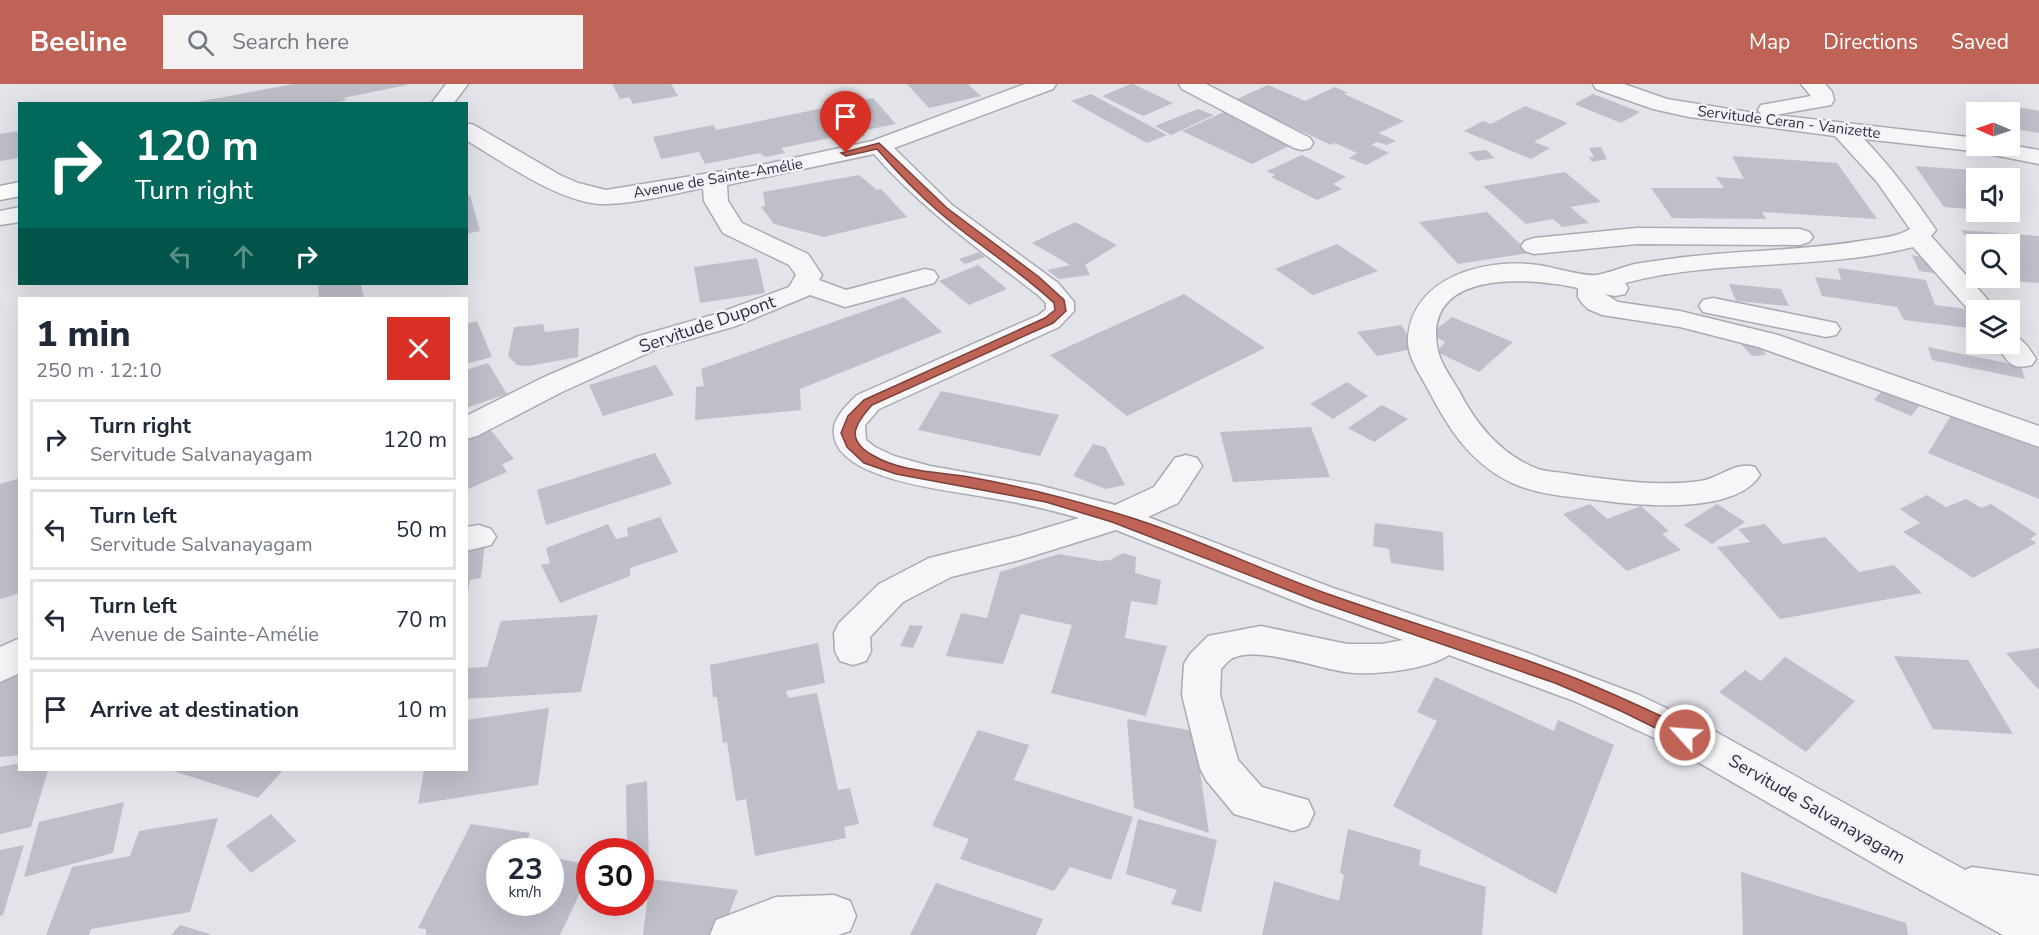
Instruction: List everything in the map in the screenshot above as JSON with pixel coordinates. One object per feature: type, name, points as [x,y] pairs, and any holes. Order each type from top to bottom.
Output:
[{"type":"main road","points":[[0,192],[18,189]]},
{"type":"street","points":[[444,102],[457,84]]},
{"type":"street","name":"Avenue de Sainte-Amélie","points":[[468,130],[553,180],[584,195],[634,194],[766,171],[879,146],[1045,84]]},
{"type":"street","points":[[1190,84],[1302,142]]},
{"type":"street","name":"Servitude Ceran - Vanizette","points":[[1604,84],[1661,104],[1748,119],[1966,144]]},
{"type":"street","points":[[1748,119],[1772,109],[1823,100],[1821,92],[1812,84]]},
{"type":"street","points":[[1841,129],[1877,165],[1904,201],[1923,230],[1914,238],[1811,256],[1688,266],[1638,273],[1597,284],[1592,288],[1592,297],[1598,303],[1612,309],[1680,319],[1768,341],[2039,437]]},
{"type":"street","name":"Servitude Salvanayagam","points":[[879,146],[905,175],[943,210],[1048,289],[1060,302],[1060,311],[1049,321],[868,402],[853,419],[848,433],[851,444],[869,459],[901,471],[1035,495],[1117,518],[1322,597],[1561,679],[1637,711],[1705,744],[1828,816],[2039,931]]},
{"type":"street","name":"Servitude Ceran - Vanizette","points":[[2020,153],[2039,157]]},
{"type":"street","points":[[714,179],[716,201],[732,228],[799,260],[809,275],[804,284],[845,299],[925,277]]},
{"type":"street","points":[[0,218],[18,214]]},
{"type":"street","points":[[1534,246],[1637,236],[1914,238],[1974,300]]},
{"type":"street","points":[[1744,475],[1728,487],[1694,493],[1622,493],[1529,478],[1485,453],[1458,420],[1422,347],[1423,320],[1434,299],[1459,282],[1486,275],[1527,272],[1569,277],[1826,329]]},
{"type":"street","name":"Servitude Dupont","points":[[468,428],[552,385],[649,342],[726,320],[799,292],[804,284]]},
{"type":"street","points":[[853,651],[852,633],[891,593],[941,567],[1020,548],[1117,518],[1166,495],[1186,466]]},
{"type":"street","points":[[1293,813],[1250,801],[1220,768],[1201,695],[1203,664],[1221,646],[1261,640],[1347,658],[1382,658],[1428,650],[1445,639]]},
{"type":"street","points":[[1953,885],[2039,896]]},
{"type":"street","points":[[732,935],[776,918],[834,916]]},
{"type":"building","points":[[293,84],[407,84],[343,98],[347,100],[338,102],[197,102]]},
{"type":"building","points":[[612,84],[671,84],[678,96],[633,104],[629,97],[620,99]]},
{"type":"building","points":[[907,84],[968,84],[981,96],[929,108]]},
{"type":"building","points":[[1131,84],[1173,103],[1143,116],[1102,96]]},
{"type":"building","points":[[1268,85],[1305,101],[1335,87],[1348,93],[1344,94],[1404,121],[1379,133],[1396,141],[1387,145],[1377,142],[1361,150],[1372,145],[1389,153],[1366,165],[1349,158],[1357,153],[1335,143],[1331,145],[1235,100]]},
{"type":"building","points":[[1091,94],[1167,135],[1147,143],[1071,101]]},
{"type":"building","points":[[1593,94],[1640,112],[1621,123],[1574,104]]},
{"type":"building","points":[[873,98],[896,124],[861,131],[865,136],[844,140],[840,136],[781,148],[785,153],[765,157],[760,153],[705,164],[699,152],[661,159],[653,137],[713,125],[716,130]]},
{"type":"building","points":[[1525,106],[1568,123],[1534,142],[1550,148],[1531,159],[1464,131],[1483,121],[1491,124]]},
{"type":"building","points":[[2020,107],[2039,111],[2039,133],[2020,130]]},
{"type":"building","points":[[1198,109],[1214,115],[1171,135],[1155,126]]},
{"type":"building","points":[[1224,112],[1273,134],[1289,146],[1252,164],[1182,131]]},
{"type":"building","points":[[18,131],[18,158],[0,161],[0,134]]},
{"type":"building","points":[[1601,147],[1607,159],[1592,162],[1589,157],[1594,157],[1589,148]]},
{"type":"building","points":[[1486,150],[1495,158],[1477,161],[1468,152]]},
{"type":"building","points":[[1302,155],[1346,177],[1333,184],[1342,189],[1317,200],[1271,177],[1275,175],[1267,171]]},
{"type":"building","points":[[1732,156],[1837,163],[1877,219],[1762,212],[1766,219],[1672,218],[1651,188],[1724,188],[1716,177],[1744,179]]},
{"type":"building","points":[[1915,166],[1966,170],[1966,209],[1944,207]]},
{"type":"building","points":[[1565,172],[1601,202],[1570,207],[1589,223],[1562,227],[1553,219],[1526,224],[1483,186]]},
{"type":"building","points":[[859,175],[877,190],[881,189],[907,217],[824,237],[774,224],[761,207],[765,206],[763,192]]},
{"type":"building","points":[[470,195],[480,231],[468,234],[468,196]]},
{"type":"building","points":[[1487,212],[1529,253],[1458,264],[1419,222]]},
{"type":"building","points":[[1075,222],[1117,245],[1085,265],[1090,275],[1059,279],[1047,270],[1070,265],[1032,243]]},
{"type":"building","points":[[1961,230],[2013,234],[1966,234],[1966,237]]},
{"type":"building","points":[[2020,235],[2039,236],[2039,283],[2020,282]]},
{"type":"building","points":[[1337,244],[1378,271],[1313,295],[1275,269]]},
{"type":"building","points":[[979,252],[985,257],[965,264],[959,259]]},
{"type":"building","points":[[1912,255],[1931,259],[1940,274],[1919,271]]},
{"type":"building","points":[[757,258],[765,293],[700,303],[694,267]]},
{"type":"building","points":[[978,265],[1007,289],[969,305],[939,281]]},
{"type":"building","points":[[1838,268],[1926,280],[1935,305],[1966,309],[1966,328],[1904,320],[1897,307],[1822,296],[1815,277],[1841,280]]},
{"type":"building","points":[[1729,284],[1781,289],[1789,306],[1736,301]]},
{"type":"building","points":[[318,285],[361,285],[364,297],[319,297]]},
{"type":"building","points":[[1184,294],[1265,348],[1127,416],[1050,355]]},
{"type":"building","points":[[904,297],[942,332],[800,389],[801,410],[695,420],[696,387],[704,386],[701,369]]},
{"type":"building","points":[[1452,317],[1513,342],[1479,372],[1437,352],[1445,342],[1430,334]]},
{"type":"building","points":[[477,321],[492,357],[468,363],[468,323]]},
{"type":"building","points":[[543,324],[545,332],[579,328],[578,357],[529,366],[517,365],[508,356],[514,327]]},
{"type":"building","points":[[1401,325],[1417,348],[1377,356],[1357,332]]},
{"type":"building","points":[[1755,340],[1766,355],[1752,356],[1739,342]]},
{"type":"building","points":[[1928,347],[2021,366],[2025,379],[1932,360]]},
{"type":"building","points":[[488,363],[507,394],[468,407],[468,369]]},
{"type":"building","points":[[656,365],[674,395],[603,416],[589,385]]},
{"type":"building","points":[[1347,382],[1368,396],[1333,419],[1310,404]]},
{"type":"building","points":[[1887,385],[1924,400],[1911,416],[1874,400]]},
{"type":"building","points":[[941,391],[1059,415],[1040,456],[918,430]]},
{"type":"building","points":[[1382,405],[1408,419],[1374,442],[1348,428]]},
{"type":"building","points":[[1952,414],[2039,449],[2039,499],[1928,453]]},
{"type":"building","points":[[1311,427],[1330,477],[1233,482],[1220,432]]},
{"type":"building","points":[[489,428],[514,459],[502,464],[507,472],[468,489],[468,438]]},
{"type":"building","points":[[1093,444],[1105,447],[1125,485],[1106,489],[1073,476]]},
{"type":"building","points":[[655,453],[672,484],[546,525],[537,490]]},
{"type":"building","points":[[18,479],[18,594],[0,599],[0,484]]},
{"type":"building","points":[[1927,495],[1946,507],[1966,499],[1981,508],[1991,504],[2037,534],[2030,539],[2036,543],[1973,578],[1903,532],[1920,523],[1900,509]]},
{"type":"building","points":[[1590,504],[1607,519],[1641,506],[1669,531],[1662,534],[1681,550],[1627,571],[1563,514]]},
{"type":"building","points":[[1717,504],[1745,522],[1712,544],[1684,525]]},
{"type":"building","points":[[660,517],[678,552],[630,568],[630,576],[560,603],[541,565],[550,563],[546,548],[608,524],[616,539],[628,536],[627,528]]},
{"type":"building","points":[[1375,523],[1443,532],[1444,571],[1391,563],[1389,549],[1373,546]]},
{"type":"building","points":[[1765,524],[1783,544],[1825,537],[1859,572],[1894,565],[1922,593],[1780,619],[1717,547],[1750,542],[1738,529]]},
{"type":"building","points":[[485,542],[481,578],[470,580],[468,593],[468,545]]},
{"type":"building","points":[[1123,553],[1136,557],[1135,573],[1161,580],[1157,605],[1131,601],[1125,638],[1167,646],[1146,716],[1051,693],[1072,625],[1021,614],[1003,664],[946,656],[961,613],[987,618],[1000,572],[1059,554],[1099,561],[1110,560]]},
{"type":"building","points":[[598,615],[581,692],[468,699],[468,668],[487,667],[501,621]]},
{"type":"building","points":[[910,625],[923,626],[913,648],[900,646]]},
{"type":"building","points":[[818,643],[825,683],[786,691],[788,698],[817,693],[838,790],[850,788],[859,824],[844,827],[846,838],[755,856],[746,799],[736,801],[727,742],[723,743],[717,697],[713,697],[710,665]]},
{"type":"building","points":[[2039,648],[2039,690],[2006,653]]},
{"type":"building","points":[[1894,656],[1968,660],[2013,734],[1933,729]]},
{"type":"building","points":[[1785,657],[1855,701],[1806,752],[1719,692],[1745,670],[1761,681]]},
{"type":"building","points":[[18,671],[18,755],[0,757],[0,679]]},
{"type":"building","points":[[1435,677],[1554,731],[1558,720],[1614,745],[1556,894],[1393,806],[1437,721],[1417,712]]},
{"type":"building","points":[[549,708],[538,785],[418,804],[424,771],[468,771],[468,720]]},
{"type":"building","points":[[1127,719],[1194,731],[1209,833],[1134,808]]},
{"type":"building","points":[[978,730],[1029,745],[1014,780],[1133,817],[1111,880],[1070,867],[1054,891],[960,859],[969,839],[932,826]]},
{"type":"building","points":[[18,763],[18,771],[48,771],[31,827],[0,834],[0,767]]},
{"type":"building","points":[[173,771],[282,771],[258,798]]},
{"type":"building","points":[[647,781],[648,838],[627,838],[626,785]]},
{"type":"building","points":[[124,802],[113,853],[24,877],[39,822]]},
{"type":"building","points":[[271,814],[296,841],[251,873],[226,846]]},
{"type":"building","points":[[218,818],[190,912],[91,929],[89,935],[46,935],[72,867],[130,856],[139,831]]},
{"type":"building","points":[[1138,819],[1217,840],[1201,912],[1171,904],[1177,890],[1126,874]]},
{"type":"building","points":[[471,824],[530,833],[528,838],[486,838],[486,916],[564,916],[564,860],[576,862],[576,901],[560,935],[426,935],[426,929],[418,928]]},
{"type":"building","points":[[1348,829],[1421,850],[1419,865],[1486,887],[1482,935],[1262,935],[1274,881],[1339,901],[1344,875],[1340,872]]},
{"type":"building","points":[[24,845],[3,915],[0,916],[0,850]]},
{"type":"building","points":[[1741,872],[1906,923],[1908,935],[1743,935]]},
{"type":"building","points":[[654,880],[738,890],[723,930],[713,935],[643,935],[645,916],[654,916]]},
{"type":"building","points":[[936,883],[1043,919],[1036,935],[910,935]]},
{"type":"building","points":[[180,925],[210,934],[210,935],[171,935]]},
{"type":"route","points":[[846,153],[879,146],[905,175],[943,210],[1048,289],[1060,302],[1060,311],[1049,321],[868,402],[853,419],[848,433],[851,444],[869,459],[901,471],[970,482],[1046,498],[1117,518],[1322,597],[1561,679],[1685,735]]}]
